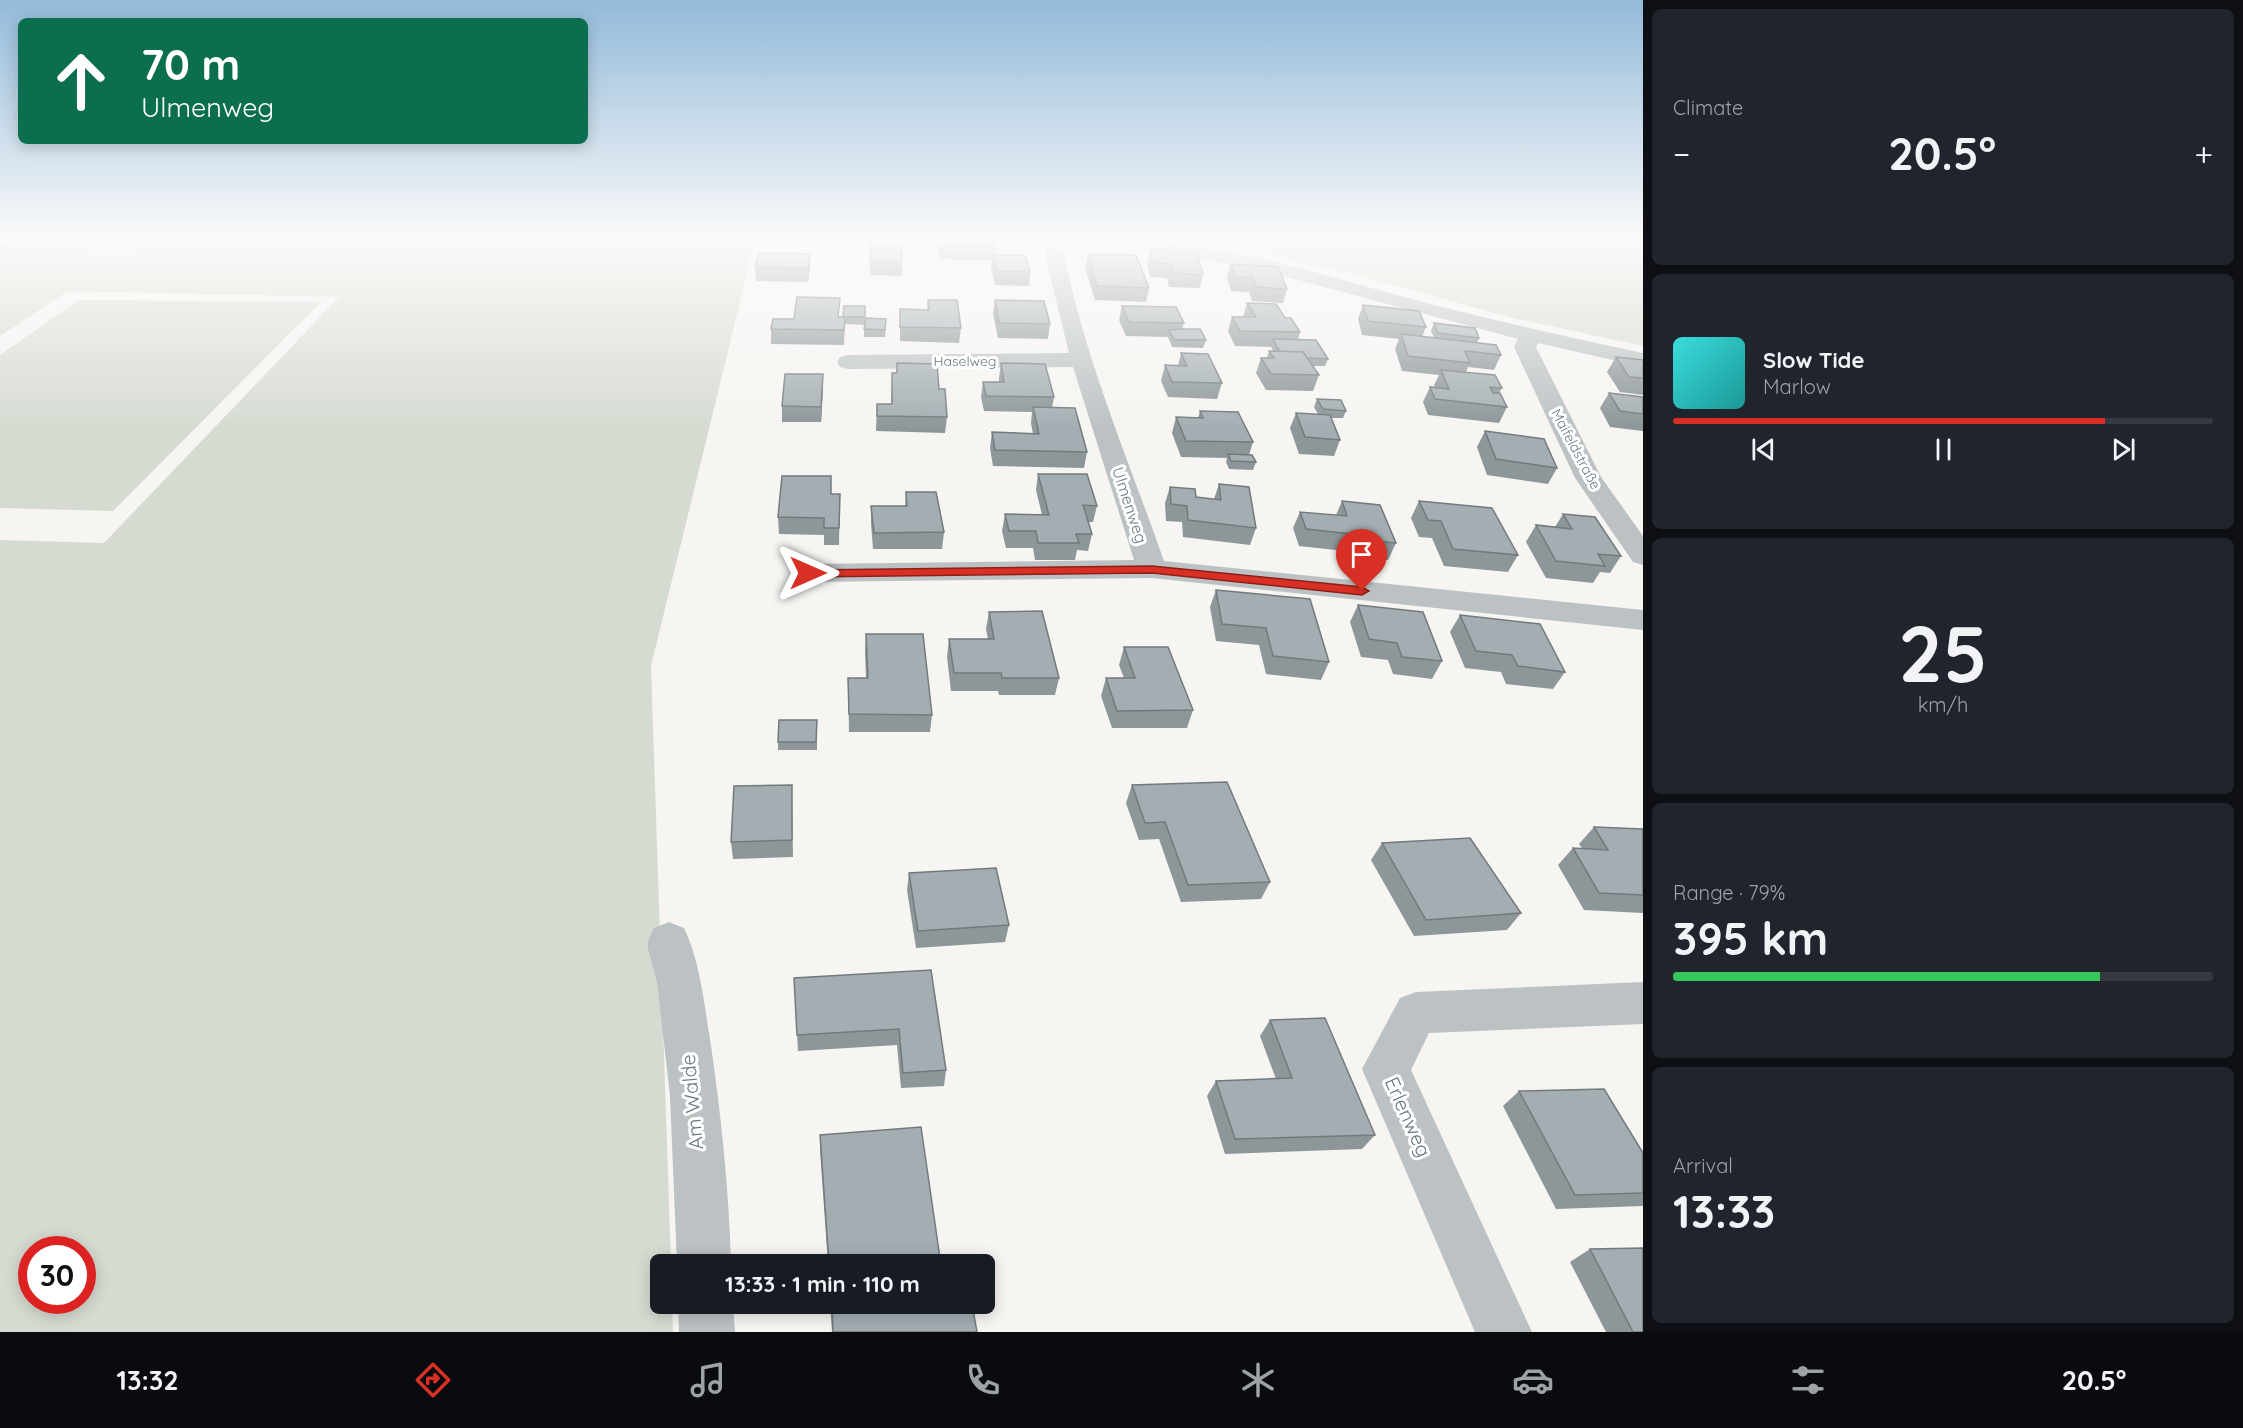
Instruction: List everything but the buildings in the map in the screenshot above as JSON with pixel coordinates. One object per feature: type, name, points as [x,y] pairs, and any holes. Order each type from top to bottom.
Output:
[{"type":"street","name":"Ulmenweg","points":[[1067,304],[1083,360],[1152,569]]},
{"type":"street","points":[[1410,304],[1530,336],[1643,360]]},
{"type":"street","name":"Maifeldstraße","points":[[1530,336],[1525,347],[1588,478],[1641,550]]},
{"type":"street","name":"Haselweg","points":[[848,362],[1083,360]]},
{"type":"street","points":[[808,573],[1152,569],[1643,620]]},
{"type":"street","name":"Am Walde","points":[[669,941],[678,982],[694,1096],[703,1254]]},
{"type":"street","name":"Erlenweg","points":[[1504,1332],[1386,1069],[1416,1013],[1643,1003]]},
{"type":"street","points":[[706,1314],[707,1332]]},
{"type":"shaded area","points":[[0,304],[48,304],[0,336]]},
{"type":"shaded area","points":[[73,304],[319,304],[113,511],[0,508],[0,355]]},
{"type":"shaded area","points":[[332,304],[740,304],[651,666],[671,1254],[650,1254],[650,1314],[672,1314],[673,1332],[0,1332],[0,540],[104,543]]},
{"type":"shaded area","points":[[1463,304],[1643,304],[1643,346],[1509,317]]},
{"type":"route","points":[[808,573],[1152,569],[1362,591]]}]
